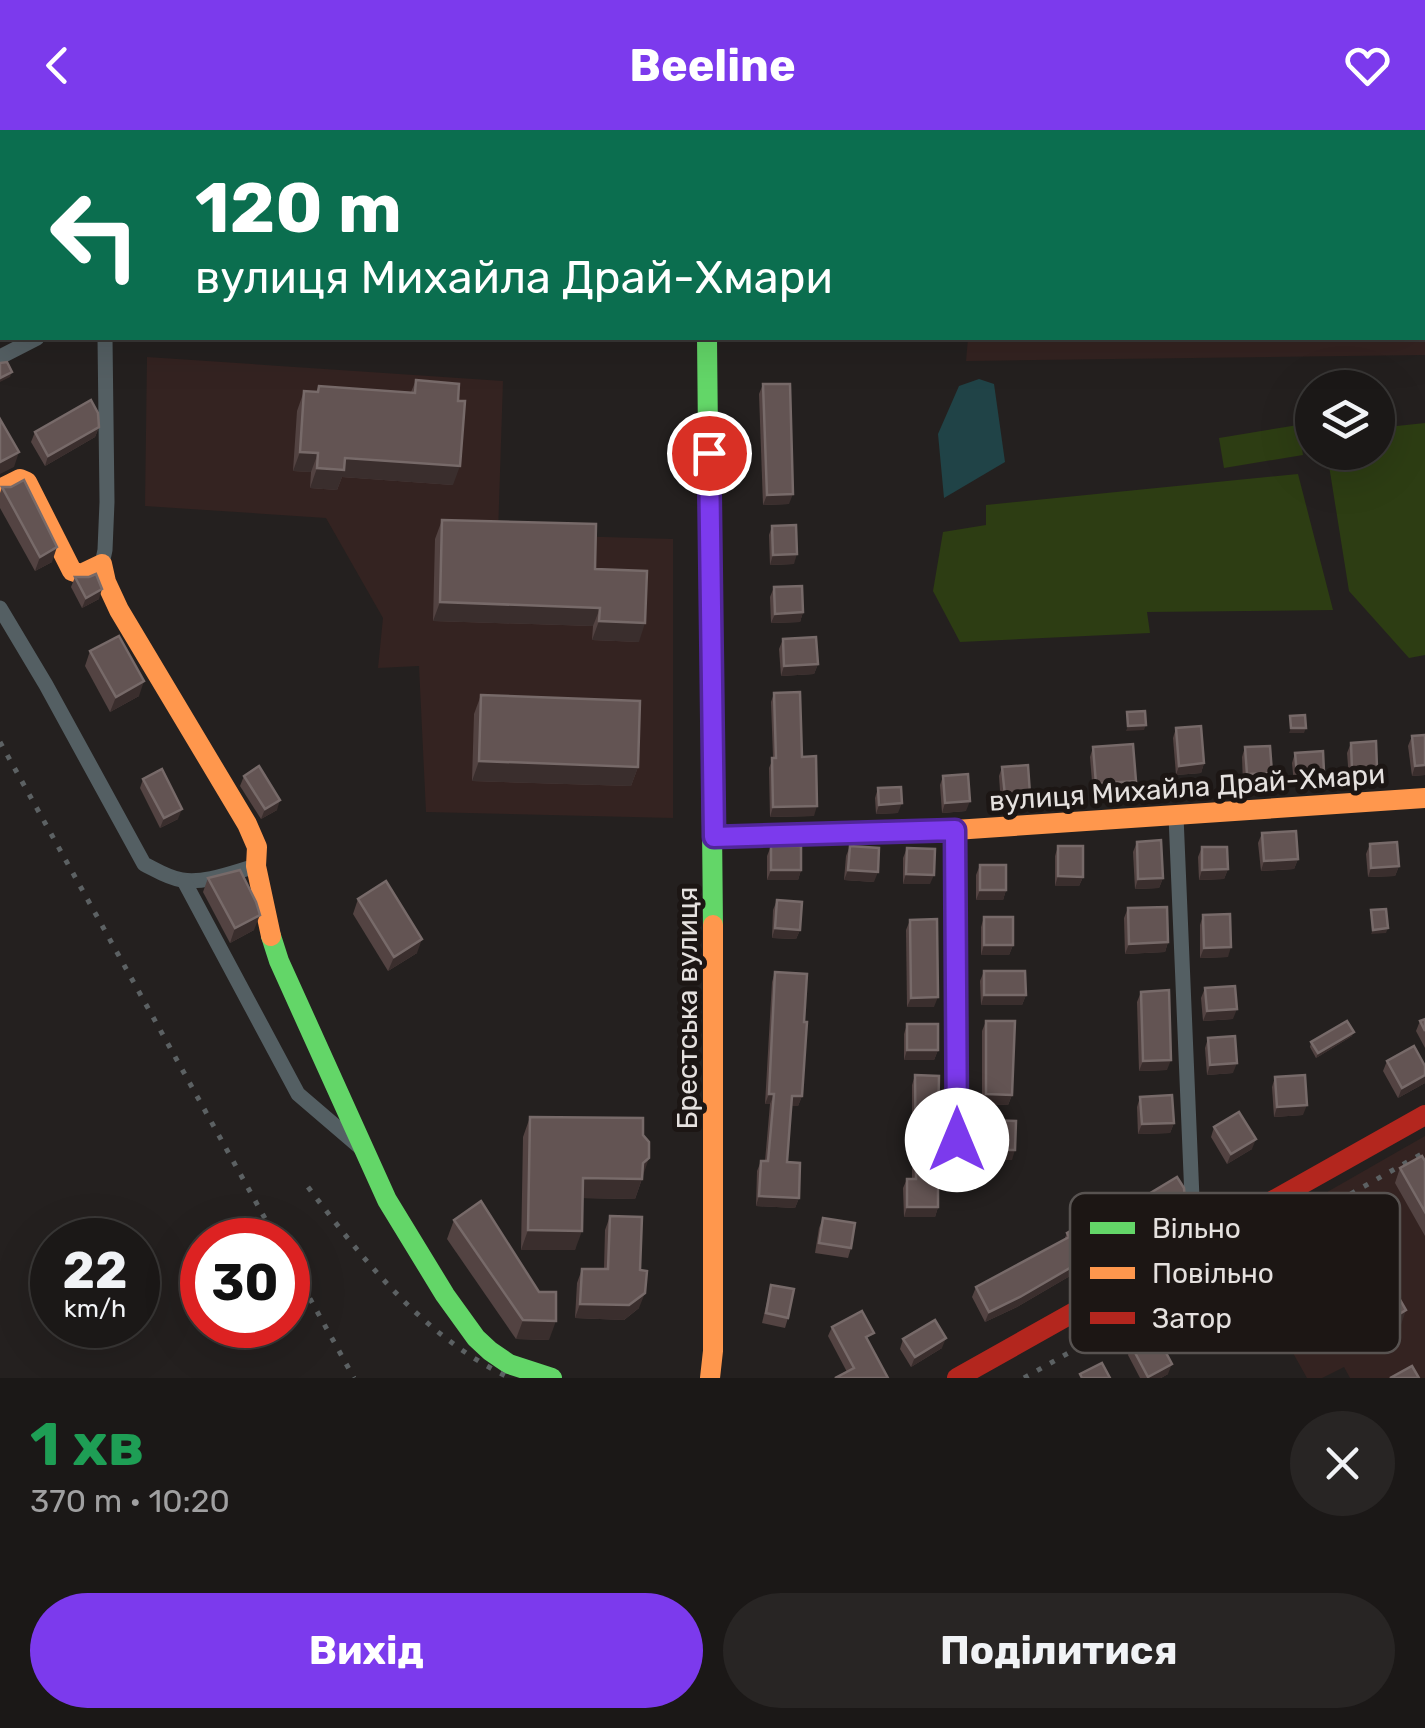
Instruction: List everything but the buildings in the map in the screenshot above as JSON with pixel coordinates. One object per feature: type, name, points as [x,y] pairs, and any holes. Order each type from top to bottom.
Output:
[{"type":"main road","name":"Брестська вулиця","points":[[707,340],[714,837],[710,1378]]},
{"type":"main road","points":[[0,490],[20,478],[27,482],[72,571],[81,574],[102,564],[119,610],[248,824],[257,847],[256,866],[266,922],[279,960],[387,1200],[410,1240],[476,1338],[509,1364],[552,1378]]},
{"type":"main road","name":"вулиця Михайла Драй-Хмари","points":[[714,837],[955,830],[1425,798]]},
{"type":"main road","points":[[1287,1193],[1425,1115]]},
{"type":"main road","points":[[957,1378],[1070,1315]]},
{"type":"street","points":[[0,357],[33,340]]},
{"type":"street","points":[[102,564],[107,502],[105,340]]},
{"type":"street","points":[[0,608],[144,864],[184,881],[256,866]]},
{"type":"street","points":[[1176,816],[1192,1193]]},
{"type":"street","points":[[955,830],[957,1178]]},
{"type":"street","points":[[184,881],[298,1094],[364,1150]]},
{"type":"shaded area","points":[[968,340],[1425,340],[1425,355],[966,361]]},
{"type":"shaded area","points":[[147,357],[503,381],[498,534],[673,539],[673,818],[426,812],[419,666],[378,668],[383,618],[326,518],[145,506]]},
{"type":"shaded area","points":[[1425,1136],[1425,1378],[1350,1378],[1344,1367],[1322,1378],[1307,1378],[1293,1353],[1400,1353],[1400,1193],[1326,1193]]},
{"type":"green space","points":[[1425,423],[1425,655],[1409,658],[1349,591],[1330,470],[1395,470],[1395,426]]},
{"type":"green space","points":[[1295,425],[1295,456],[1224,468],[1219,438]]},
{"type":"green space","points":[[1298,474],[1333,610],[1147,612],[1150,633],[960,642],[933,591],[943,532],[986,525],[986,505]]},
{"type":"water","points":[[979,379],[994,384],[1005,462],[944,498],[938,434],[959,386]]},
{"type":"railway","points":[[0,742],[265,1218]]},
{"type":"railway","points":[[1352,1193],[1425,1152]]},
{"type":"railway","points":[[308,1187],[374,1269],[423,1320],[450,1342],[510,1378]]},
{"type":"railway","points":[[310,1299],[354,1378]]},
{"type":"railway","points":[[1024,1378],[1070,1352]]},
{"type":"traffic: fast","points":[[707,340],[713,925]]},
{"type":"traffic: fast","points":[[271,936],[387,1200],[445,1295],[490,1351],[509,1364],[552,1378]]},
{"type":"traffic: slow","points":[[0,489],[20,479],[27,482],[72,571],[81,574],[102,564],[119,610],[247,824],[257,847],[256,866],[271,936]]},
{"type":"traffic: slow","points":[[713,837],[955,830],[1425,798]]},
{"type":"traffic: slow","points":[[710,1378],[713,925]]},
{"type":"traffic: jam","points":[[1286,1193],[1425,1115]]},
{"type":"traffic: jam","points":[[957,1378],[1070,1314]]},
{"type":"route","points":[[709,453],[714,837],[955,830],[957,1140]]}]
